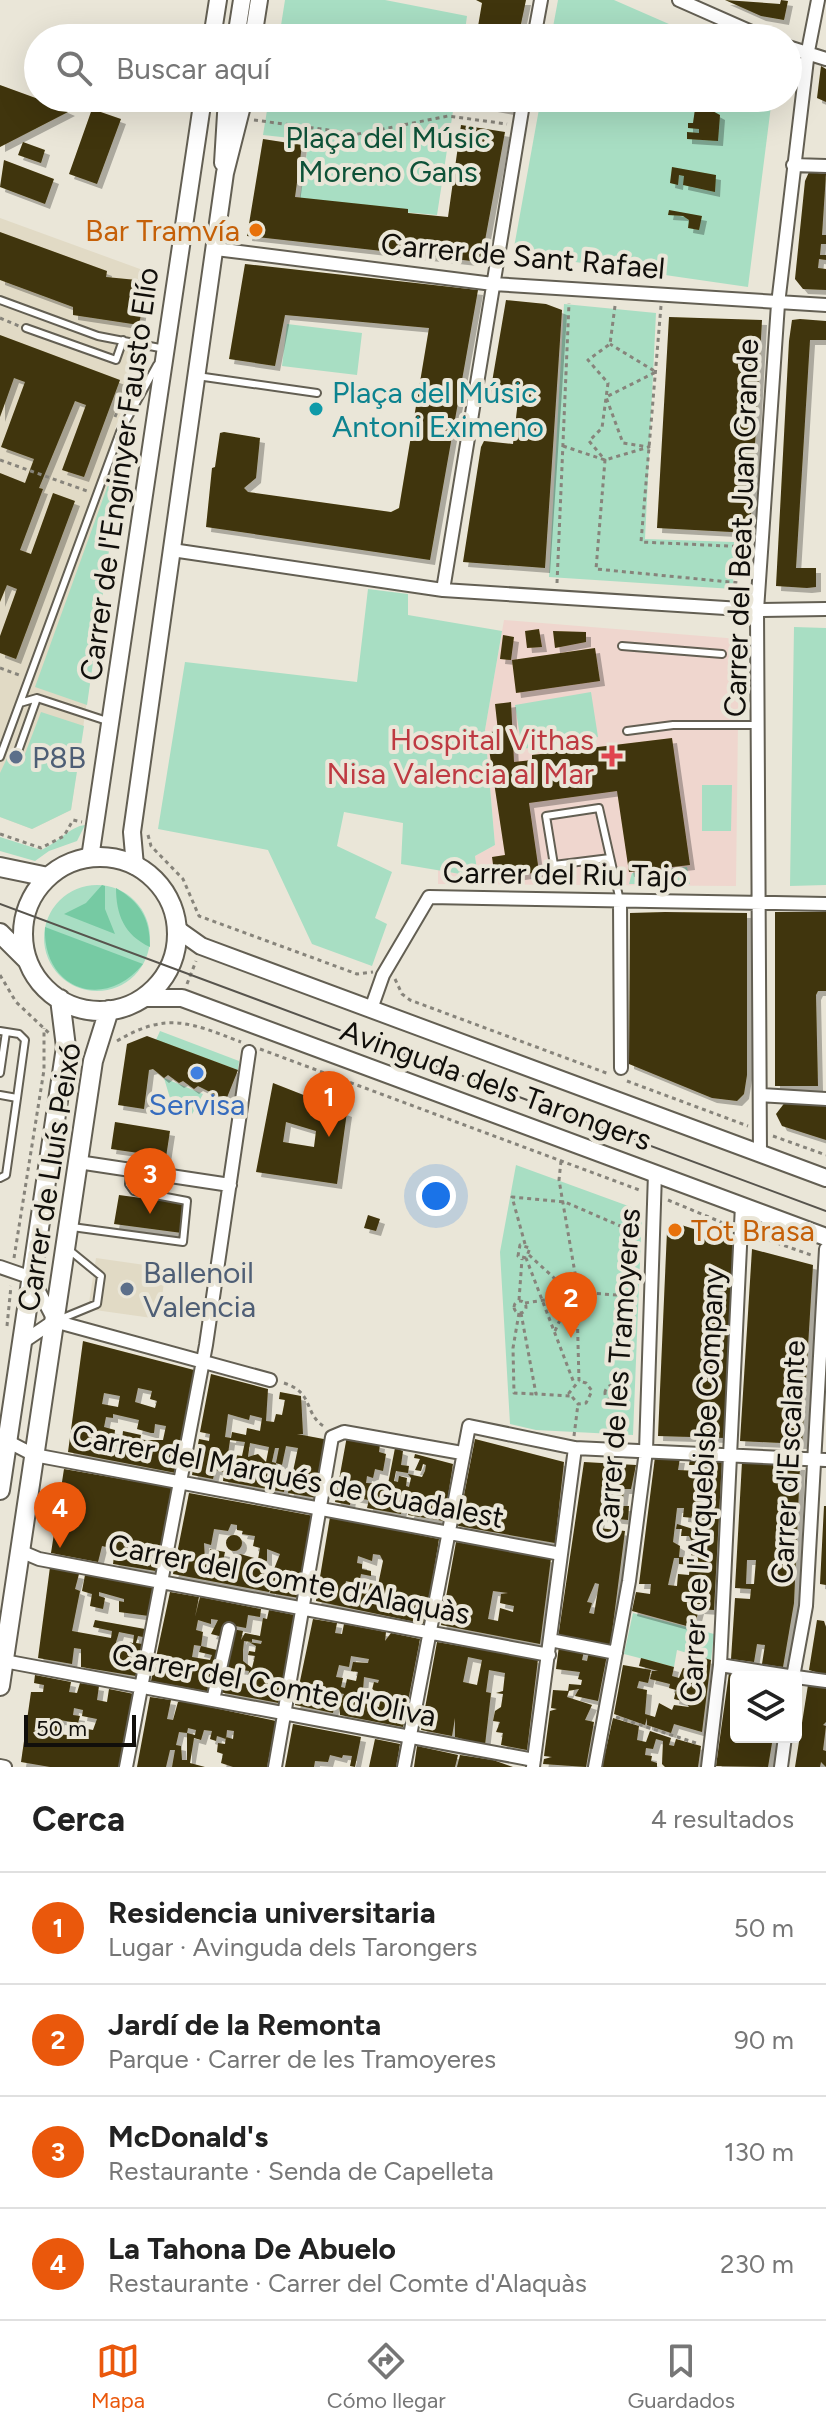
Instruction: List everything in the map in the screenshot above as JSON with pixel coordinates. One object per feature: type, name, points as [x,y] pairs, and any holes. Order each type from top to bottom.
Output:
[{"type":"main road","points":[[214,24],[218,0]]},
{"type":"main road","points":[[238,24],[242,0]]},
{"type":"main road","points":[[255,24],[259,0]]},
{"type":"main road","name":"Carrer de l'Enginyer Fausto Elío","points":[[90,858],[201,112]]},
{"type":"main road","name":"Carrer de l'Enginyer Fausto Elío","points":[[225,173],[222,145],[226,112]]},
{"type":"main road","name":"Carrer de l'Enginyer Fausto Elío","points":[[135,866],[132,832],[225,173],[241,112]]},
{"type":"main road","points":[[0,933],[15,944],[32,970],[60,999],[83,1009],[109,1010],[143,998],[170,967],[177,929],[175,913],[160,885],[135,866],[114,858],[90,858],[68,864],[48,877],[37,890],[26,914],[25,945],[32,970]]},
{"type":"main road","points":[[0,867],[48,877]]},
{"type":"main road","name":"Avinguda dels Tarongers","points":[[177,929],[201,946],[826,1178]]},
{"type":"main road","name":"Avinguda dels Tarongers","points":[[143,998],[182,998],[826,1237]]},
{"type":"main road","name":"Carrer de Lluís Peixó","points":[[0,1490],[4,1439],[23,1342],[67,1038],[60,999]]},
{"type":"main road","name":"Carrer de Lluís Peixó","points":[[0,1686],[95,1051],[109,1010]]},
{"type":"street","points":[[537,24],[541,0]]},
{"type":"street","points":[[679,0],[733,24]]},
{"type":"street","name":"Carrer del Beat Juan Grande","points":[[802,97],[818,0]]},
{"type":"street","points":[[802,50],[826,59]]},
{"type":"street","points":[[443,590],[522,112]]},
{"type":"street","name":"Carrer del Beat Juan Grande","points":[[760,1154],[757,610],[778,304],[800,112]]},
{"type":"street","points":[[793,165],[826,166]]},
{"type":"street","name":"Carrer de Sant Rafael","points":[[216,249],[493,284],[826,305]]},
{"type":"street","points":[[172,550],[443,590],[757,610],[826,609]]},
{"type":"street","name":"Carrer del Riu Tajo","points":[[371,1009],[383,975],[429,897],[826,904]]},
{"type":"street","points":[[620,901],[621,1068]]},
{"type":"street","points":[[126,1767],[203,1359],[249,1052]]},
{"type":"street","points":[[760,1095],[826,1099]]},
{"type":"street","points":[[78,1162],[230,1185]]},
{"type":"street","name":"Carrer de les Tramoyeres","points":[[595,1767],[616,1653],[646,1451],[655,1173]]},
{"type":"street","name":"Carrer de l'Arquebisbe Company","points":[[708,1767],[720,1665],[742,1205]]},
{"type":"street","name":"Carrer d'Escalante","points":[[796,1671],[806,1606],[819,1460],[826,1249]]},
{"type":"street","points":[[0,1267],[32,1278],[54,1321]]},
{"type":"street","points":[[23,1342],[54,1321],[203,1359],[270,1380]]},
{"type":"street","points":[[404,1767],[469,1426],[575,1448],[819,1460]]},
{"type":"street","points":[[275,1767],[321,1509],[338,1434],[462,1453]]},
{"type":"street","name":"Carrer del Marqués de Guadalest","points":[[4,1439],[34,1455],[561,1554]]},
{"type":"street","points":[[534,1764],[575,1448]]},
{"type":"street","name":"Carrer del Comte d'Alaquàs","points":[[20,1551],[39,1559],[549,1655]]},
{"type":"street","points":[[213,1700],[229,1629]]},
{"type":"street","points":[[550,1640],[616,1653]]},
{"type":"street","name":"Carrer del Comte d'Oliva","points":[[4,1661],[534,1764]]},
{"type":"street","points":[[720,1665],[758,1671]]},
{"type":"street","points":[[802,1678],[826,1681]]},
{"type":"street","points":[[781,1767],[784,1743]]},
{"type":"lane","points":[[0,300],[98,336],[166,349],[120,432],[0,757]]},
{"type":"lane","points":[[26,328],[116,360],[123,340]]},
{"type":"lane","points":[[197,376],[317,393]]},
{"type":"lane","points":[[622,646],[722,654]]},
{"type":"lane","points":[[20,703],[37,698],[110,722]]},
{"type":"lane","points":[[16,757],[37,698]]},
{"type":"lane","points":[[627,731],[673,725],[759,725]]},
{"type":"lane","points":[[610,858],[554,865],[546,816],[599,808],[620,901]]},
{"type":"lane","points":[[0,1073],[3,1031],[25,1037],[6,1175],[0,1178]]},
{"type":"lane","points":[[0,1095],[17,1098]]},
{"type":"lane","points":[[68,1226],[183,1242],[187,1201],[134,1191],[129,1184],[130,1171]]},
{"type":"lane","points":[[54,1321],[97,1304],[101,1276],[65,1247]]},
{"type":"path","points":[[240,118],[358,134],[448,116],[470,116],[519,126]]},
{"type":"path","points":[[557,597],[570,288]]},
{"type":"path","points":[[617,291],[610,344],[588,360],[608,383],[602,428],[589,441],[605,460],[596,569],[740,583],[736,608]]},
{"type":"path","points":[[662,295],[641,542],[761,548]]},
{"type":"path","points":[[610,344],[656,372]]},
{"type":"path","points":[[606,397],[656,372]]},
{"type":"path","points":[[606,397],[623,443],[649,447]]},
{"type":"path","points":[[563,446],[605,460],[649,447]]},
{"type":"path","points":[[0,460],[87,491]]},
{"type":"path","points":[[0,668],[20,676]]},
{"type":"path","points":[[0,834],[41,848],[64,836],[74,814]]},
{"type":"path","points":[[73,820],[96,824]]},
{"type":"path","points":[[132,832],[150,836],[151,846],[183,879],[199,916],[357,974],[368,970],[375,972]]},
{"type":"path","points":[[112,1045],[153,1024],[173,1021],[211,920]]},
{"type":"path","points":[[0,975],[16,1002],[54,1036]]},
{"type":"path","points":[[397,979],[402,994],[410,1000],[741,1123]]},
{"type":"path","points":[[13,1261],[44,1070],[44,1028]]},
{"type":"path","points":[[336,1077],[646,1192]]},
{"type":"path","points":[[769,1134],[826,1155]]},
{"type":"path","points":[[561,1161],[559,1180],[576,1279]]},
{"type":"path","points":[[536,1394],[520,1313],[513,1305],[519,1300],[530,1248],[525,1244],[512,1197],[565,1202],[625,1228]]},
{"type":"path","points":[[668,1200],[737,1228]]},
{"type":"path","points":[[748,1233],[813,1256]]},
{"type":"path","points":[[525,1244],[516,1250],[564,1287]]},
{"type":"path","points":[[526,1257],[577,1382],[590,1386],[591,1394],[586,1403],[578,1404]]},
{"type":"path","points":[[564,1287],[576,1279]]},
{"type":"path","points":[[564,1287],[564,1297],[568,1302],[577,1305],[586,1300],[589,1293],[584,1283],[576,1279]]},
{"type":"path","points":[[589,1293],[617,1295]]},
{"type":"path","points":[[519,1300],[525,1303],[564,1297]]},
{"type":"path","points":[[555,1331],[568,1302]]},
{"type":"path","points":[[525,1303],[526,1309],[520,1313],[513,1348],[514,1393],[570,1396],[578,1404],[575,1448]]},
{"type":"path","points":[[570,1396],[577,1382],[577,1305]]},
{"type":"path","points":[[270,1380],[300,1390],[317,1423],[338,1434]]},
{"type":"path","points":[[591,1394],[605,1393]]},
{"type":"path","points":[[604,1713],[711,1747]]},
{"type":"shaded area","points":[[0,218],[151,273],[136,373],[115,429],[126,435],[115,514],[108,514],[104,542],[110,543],[71,810],[32,829],[0,817]]},
{"type":"shaded area","name":"Hospital Vithas Nisa Valencia al Mar","points":[[504,620],[739,639],[736,886],[438,884],[438,870],[478,877],[475,856],[495,845],[485,730]]},
{"type":"shaded area","name":"Ballenoil Valencia","points":[[96,1258],[166,1268],[159,1319],[88,1309]]},
{"type":"green space","points":[[285,0],[385,0],[467,16],[466,24],[281,24]]},
{"type":"green space","points":[[558,0],[614,0],[669,24],[554,24]]},
{"type":"green space","name":"Plaça del Músic Moreno Gans","points":[[267,112],[453,112],[437,215],[299,203],[309,140],[263,135]]},
{"type":"green space","points":[[538,112],[770,112],[748,287],[513,253]]},
{"type":"green space","points":[[564,304],[656,313],[645,539],[734,542],[733,589],[549,577]]},
{"type":"green space","points":[[287,324],[362,333],[357,375],[282,366]]},
{"type":"green space","points":[[126,435],[115,514],[108,514],[104,542],[110,543],[87,705],[35,687]]},
{"type":"green space","points":[[368,589],[408,594],[408,615],[502,631],[485,730],[495,845],[475,856],[478,877],[401,864],[403,823],[344,812],[337,846],[392,872],[375,918],[387,924],[372,966],[312,944],[268,850],[158,829],[185,662],[357,682]]},
{"type":"green space","points":[[794,627],[826,628],[826,885],[790,886]]},
{"type":"green space","points":[[591,692],[598,737],[522,749],[515,705]]},
{"type":"green space","points":[[41,712],[84,726],[71,810],[32,829],[0,817],[0,773],[9,754],[23,759]]},
{"type":"green space","points":[[702,785],[732,785],[731,831],[702,831]]},
{"type":"green space","points":[[85,825],[77,841],[49,851],[35,861],[0,851],[0,837],[41,850],[74,828]]},
{"type":"green space","points":[[687,867],[690,884],[629,884],[632,873]]},
{"type":"green space","points":[[97,885],[117,889],[134,901],[146,918],[150,938],[146,958],[134,975],[117,987],[97,991],[77,987],[60,975],[48,958],[44,938],[48,918],[60,901],[77,889]]},
{"type":"green space","points":[[102,885],[105,886],[105,909],[115,934],[64,914],[86,903]]},
{"type":"green space","points":[[116,888],[142,912],[150,947],[134,936],[123,923]]},
{"type":"green space","points":[[45,927],[143,964],[127,979],[111,987],[94,990],[78,987],[64,979],[54,966],[47,948]]},
{"type":"green space","points":[[160,1031],[239,1061],[238,1070],[156,1040]]},
{"type":"green space","points":[[164,1078],[203,1094],[190,1118],[175,1115]]},
{"type":"green space","points":[[516,1165],[642,1211],[633,1435],[536,1430],[510,1424],[500,1252]]},
{"type":"green space","points":[[633,1613],[714,1634],[711,1660],[677,1650],[674,1667],[624,1654]]},
{"type":"building","points":[[476,0],[526,0],[521,24],[478,24],[482,3]]},
{"type":"building","points":[[725,0],[780,4],[781,0],[788,1],[784,20],[761,16]]},
{"type":"building","points":[[821,66],[826,69],[826,102],[817,98]]},
{"type":"building","points":[[0,85],[24,94],[24,112],[68,112],[0,147]]},
{"type":"building","points":[[91,112],[121,119],[97,184],[69,174]]},
{"type":"building","points":[[695,112],[720,115],[718,141],[687,139],[687,132],[699,133],[699,129],[688,128],[688,123],[693,123]]},
{"type":"building","points":[[461,125],[505,132],[481,262],[247,236],[263,139],[302,145],[295,197],[408,209],[408,213],[448,217]]},
{"type":"building","points":[[23,142],[45,150],[41,163],[18,155]]},
{"type":"building","points":[[4,160],[54,179],[45,204],[0,187]]},
{"type":"building","points":[[672,167],[716,175],[715,192],[683,185],[684,176],[679,175],[678,185],[670,183]]},
{"type":"building","points":[[809,172],[826,174],[822,235],[826,235],[826,244],[821,244],[820,255],[826,255],[826,260],[819,259],[818,268],[826,269],[826,290],[803,289],[795,279],[805,181]]},
{"type":"building","points":[[669,210],[702,216],[699,230],[688,228],[689,220],[683,216],[668,215]]},
{"type":"building","points":[[0,232],[107,271],[106,277],[147,281],[139,325],[73,315],[73,307],[0,280]]},
{"type":"building","points":[[245,264],[478,290],[430,560],[206,527],[212,468],[215,467],[220,433],[224,432],[260,438],[256,478],[244,488],[248,492],[391,512],[399,508],[429,328],[285,315],[275,366],[229,359]]},
{"type":"building","points":[[506,300],[546,304],[562,310],[545,568],[463,562],[481,447],[484,441],[513,444],[519,392],[513,391],[512,398],[492,395],[491,388]]},
{"type":"building","points":[[669,317],[762,320],[750,533],[657,528]]},
{"type":"building","points":[[792,320],[826,321],[826,340],[810,340],[796,568],[816,568],[816,587],[807,588],[776,586],[789,341]]},
{"type":"building","points":[[0,335],[120,380],[84,477],[62,470],[86,405],[75,401],[39,488],[43,489],[20,550],[31,554],[53,493],[75,501],[16,659],[0,653],[0,636],[17,589],[7,585],[0,602],[0,473],[25,483],[34,459],[1,447],[25,382],[14,378],[0,417]]},
{"type":"building","points":[[539,629],[542,647],[527,648],[525,631]]},
{"type":"building","points":[[553,631],[586,632],[586,642],[555,648]]},
{"type":"building","points":[[503,635],[514,637],[511,660],[500,659]]},
{"type":"building","points":[[595,648],[600,681],[516,693],[512,660]]},
{"type":"building","points":[[511,702],[514,762],[532,760],[532,755],[672,738],[690,865],[629,872],[617,791],[529,803],[539,872],[495,879],[492,857],[505,855],[489,749],[491,732],[498,731],[495,704]]},
{"type":"building","points":[[775,912],[826,912],[826,991],[818,991],[816,995],[818,1086],[775,1086]]},
{"type":"building","points":[[630,913],[747,913],[747,1075],[744,1094],[737,1101],[712,1098],[629,1064]]},
{"type":"building","name":"Servisa","points":[[147,1036],[238,1070],[226,1100],[198,1086],[194,1089],[183,1081],[179,1083],[168,1075],[164,1078],[153,1069],[149,1070],[144,1109],[118,1105],[127,1044]]},
{"type":"building","points":[[273,1083],[347,1112],[337,1184],[256,1172]],"holes":[[[286,1122],[316,1131],[314,1147],[283,1142]]]},
{"type":"building","points":[[786,1101],[826,1106],[826,1140],[782,1126],[776,1114]]},
{"type":"building","points":[[115,1122],[170,1131],[166,1157],[111,1149]]},
{"type":"building","points":[[119,1195],[186,1204],[182,1233],[114,1224]]},
{"type":"building","points":[[368,1215],[380,1219],[376,1231],[364,1228]]},
{"type":"building","points":[[678,1224],[736,1242],[724,1438],[658,1436],[667,1231],[669,1225]]},
{"type":"building","points":[[752,1249],[813,1265],[802,1444],[740,1441]]},
{"type":"building","points":[[83,1341],[194,1370],[176,1473],[68,1452]],"holes":[[[138,1388],[152,1391],[150,1399],[157,1401],[155,1408],[135,1402]],[[104,1393],[120,1396],[118,1407],[102,1404]],[[113,1414],[139,1420],[137,1429],[151,1433],[154,1433],[155,1424],[166,1426],[163,1440],[140,1440],[141,1435],[123,1431],[122,1440],[114,1439],[115,1430],[104,1427],[106,1417],[113,1418]]]},
{"type":"building","points":[[211,1374],[268,1389],[266,1421],[274,1422],[276,1414],[282,1415],[285,1400],[279,1399],[280,1392],[301,1396],[303,1434],[297,1434],[329,1440],[317,1498],[288,1493],[291,1479],[281,1474],[292,1476],[298,1448],[286,1446],[282,1465],[276,1463],[274,1473],[279,1473],[278,1483],[285,1484],[284,1492],[223,1481],[224,1472],[215,1470],[213,1479],[192,1475],[199,1439],[209,1441],[210,1434],[200,1432]],"holes":[[[228,1414],[249,1420],[250,1415],[262,1418],[260,1431],[247,1428],[246,1435],[232,1432],[231,1438],[225,1437]],[[230,1440],[245,1442],[242,1456],[228,1454]],[[250,1443],[269,1447],[266,1462],[258,1454],[248,1457]],[[275,1448],[279,1448],[276,1463],[272,1462]]]},
{"type":"building","points":[[347,1436],[380,1444],[379,1452],[386,1454],[383,1471],[375,1469],[373,1478],[367,1476],[366,1483],[388,1484],[395,1448],[403,1451],[401,1465],[409,1466],[408,1473],[396,1471],[394,1481],[398,1482],[399,1476],[407,1478],[406,1486],[409,1487],[411,1478],[408,1474],[422,1477],[425,1471],[426,1465],[423,1464],[421,1471],[415,1470],[420,1459],[414,1458],[415,1454],[453,1464],[444,1521],[408,1515],[415,1498],[404,1496],[401,1514],[367,1508],[369,1500],[351,1497],[350,1505],[335,1502]]},
{"type":"building","points":[[475,1439],[564,1462],[555,1543],[458,1526]]},
{"type":"building","points":[[655,1457],[680,1458],[678,1470],[698,1471],[698,1465],[689,1465],[690,1459],[722,1460],[714,1610],[699,1609],[694,1628],[632,1611],[636,1592],[650,1594],[651,1584],[639,1584]],"holes":[[[677,1508],[684,1508],[683,1517],[694,1518],[693,1529],[677,1524],[676,1529],[682,1529],[681,1536],[689,1536],[692,1542],[691,1558],[679,1557],[680,1546],[673,1542]],[[674,1558],[679,1558],[679,1564],[690,1565],[689,1575],[678,1574],[677,1586],[668,1585]]]},
{"type":"building","points":[[584,1462],[636,1465],[631,1489],[624,1489],[622,1506],[629,1506],[628,1520],[600,1517],[599,1528],[625,1531],[610,1648],[558,1638]],"holes":[[[595,1583],[599,1584],[594,1614],[589,1613],[592,1603],[587,1602]]]},
{"type":"building","points":[[742,1462],[800,1465],[794,1603],[783,1667],[762,1664],[765,1645],[757,1644],[754,1662],[731,1659],[735,1598],[750,1599],[751,1589],[735,1588]],"holes":[[[747,1560],[756,1560],[754,1584],[746,1584]]]},
{"type":"building","points":[[64,1469],[173,1488],[156,1571],[113,1564],[115,1549],[102,1546],[98,1562],[51,1553]]},
{"type":"building","points":[[189,1493],[314,1516],[299,1598],[270,1593],[271,1588],[269,1592],[173,1574]],"holes":[[[231,1524],[237,1525],[237,1530],[243,1531],[242,1534],[255,1536],[253,1546],[260,1548],[258,1559],[240,1554],[234,1555],[233,1563],[223,1561],[225,1552],[210,1549],[208,1561],[205,1561],[204,1543],[211,1545],[214,1529],[228,1531]],[[267,1549],[280,1554],[274,1569],[261,1566],[262,1560],[267,1561]]]},
{"type":"building","points":[[826,1506],[826,1585],[820,1584]]},
{"type":"building","points":[[330,1517],[439,1539],[425,1624],[316,1601]],"holes":[[[373,1554],[380,1555],[383,1561],[378,1585],[360,1581],[361,1574],[371,1576],[371,1571],[362,1569],[362,1564],[357,1563],[358,1556],[372,1561]],[[346,1581],[359,1584],[357,1596],[343,1594]]]},
{"type":"building","points":[[231,1535],[237,1535],[242,1543],[240,1549],[231,1551],[226,1546],[226,1540]]},
{"type":"building","points":[[456,1542],[551,1558],[540,1644],[441,1625]],"holes":[[[493,1591],[508,1593],[501,1594],[500,1603],[514,1606],[513,1612],[500,1608],[498,1621],[488,1619]]]},
{"type":"building","points":[[50,1567],[79,1574],[75,1589],[80,1591],[72,1631],[111,1638],[112,1631],[93,1627],[95,1620],[145,1629],[143,1637],[138,1636],[136,1643],[142,1644],[136,1676],[81,1667],[81,1649],[74,1648],[72,1664],[38,1658]],"holes":[[[119,1632],[134,1635],[133,1643],[123,1641],[122,1648],[115,1646]]]},
{"type":"building","points":[[85,1575],[155,1587],[149,1616],[119,1612],[119,1601],[124,1602],[124,1599],[99,1592],[99,1596],[105,1598],[103,1609],[90,1606],[92,1594],[82,1591]]},
{"type":"building","points":[[170,1592],[199,1597],[195,1617],[200,1597],[261,1609],[260,1617],[248,1615],[246,1628],[225,1624],[223,1637],[211,1634],[218,1620],[211,1619],[211,1624],[198,1620],[196,1630],[203,1632],[201,1646],[221,1651],[211,1692],[151,1681]],"holes":[[[194,1645],[201,1646],[199,1652],[212,1655],[210,1660],[192,1657]]]},
{"type":"building","points":[[269,1610],[295,1615],[279,1703],[219,1692],[222,1679],[235,1686],[235,1682],[247,1684],[249,1671],[225,1667],[232,1629],[243,1631],[241,1640],[245,1633],[260,1636],[263,1618],[267,1619]],"holes":[[[244,1641],[262,1641],[261,1644],[249,1642],[256,1646],[255,1652],[249,1651],[248,1655],[255,1656],[252,1668],[243,1661]]]},
{"type":"building","points":[[313,1619],[337,1623],[335,1633],[342,1634],[344,1624],[386,1632],[385,1641],[391,1633],[420,1639],[403,1727],[340,1715],[339,1705],[344,1694],[329,1691],[328,1694],[336,1696],[333,1713],[295,1705]],"holes":[[[351,1656],[369,1659],[368,1663],[353,1662],[351,1671],[358,1672],[356,1681],[347,1679],[345,1688],[341,1687],[343,1678],[336,1677],[339,1665],[349,1667]],[[364,1677],[379,1680],[378,1683],[374,1682],[372,1690],[382,1692],[379,1707],[362,1703]]]},
{"type":"building","points":[[817,1620],[824,1621],[826,1627],[826,1675],[809,1670]]},
{"type":"building","points":[[437,1642],[538,1659],[527,1750],[501,1745],[503,1733],[496,1732],[500,1722],[493,1721],[495,1711],[501,1707],[503,1694],[496,1693],[503,1691],[505,1673],[489,1670],[486,1692],[491,1693],[485,1745],[455,1737],[455,1718],[452,1736],[421,1730]],"holes":[[[468,1657],[482,1660],[477,1685],[463,1682]]]},
{"type":"building","points":[[559,1646],[584,1651],[582,1660],[587,1661],[589,1652],[607,1655],[598,1701],[575,1696],[579,1689],[568,1691],[569,1684],[581,1685],[582,1680],[578,1679],[580,1672],[556,1669]]},
{"type":"building","points":[[691,1654],[711,1660],[702,1732],[674,1724],[671,1733],[647,1725],[647,1718],[645,1725],[614,1714],[623,1665],[651,1670],[648,1683],[639,1681],[637,1688],[647,1690],[645,1714],[655,1717],[659,1703],[672,1710],[674,1705],[689,1707],[686,1702],[674,1699],[676,1690],[669,1688],[670,1684],[650,1679],[652,1671],[658,1671],[639,1666],[641,1658],[674,1667],[672,1676],[679,1678],[683,1668],[689,1670]]},
{"type":"building","points":[[729,1673],[730,1743],[772,1743],[768,1767],[716,1766]]},
{"type":"building","points":[[35,1675],[71,1682],[69,1692],[77,1693],[80,1683],[99,1686],[97,1700],[107,1702],[109,1689],[134,1694],[120,1767],[50,1767],[21,1762],[31,1692],[43,1692],[44,1685],[34,1683]],"holes":[[[74,1708],[83,1710],[82,1716],[97,1719],[93,1730],[77,1727],[77,1732],[68,1730],[67,1735],[58,1734],[60,1720],[78,1723],[80,1716],[73,1715]]]},
{"type":"building","points":[[808,1685],[826,1688],[823,1750],[826,1751],[826,1767],[821,1762],[820,1767],[795,1767],[799,1743],[802,1743]]},
{"type":"building","points":[[553,1690],[569,1691],[567,1697],[592,1705],[585,1720],[594,1722],[586,1767],[543,1764],[544,1759],[552,1757],[544,1756],[550,1711],[557,1709],[551,1708]]},
{"type":"building","points":[[150,1697],[171,1700],[167,1719],[173,1720],[178,1702],[186,1702],[276,1721],[267,1767],[233,1767],[221,1763],[223,1754],[217,1752],[218,1743],[225,1744],[226,1739],[217,1736],[216,1741],[210,1739],[212,1731],[204,1730],[201,1740],[194,1738],[190,1763],[205,1767],[172,1767],[175,1750],[170,1750],[166,1767],[137,1767]],"holes":[[[188,1728],[196,1730],[195,1735],[187,1733]],[[227,1730],[234,1731],[233,1739],[226,1737]],[[179,1732],[187,1733],[187,1760],[182,1760],[181,1746],[176,1745]]]},
{"type":"building","points":[[613,1718],[639,1726],[637,1740],[646,1742],[650,1731],[671,1738],[669,1745],[674,1746],[676,1739],[701,1746],[698,1767],[665,1767],[662,1764],[663,1741],[656,1739],[653,1749],[646,1748],[645,1755],[652,1756],[651,1761],[657,1763],[657,1767],[602,1767]]},
{"type":"building","points":[[293,1724],[361,1737],[355,1767],[350,1766],[352,1756],[343,1755],[342,1758],[330,1755],[328,1762],[315,1761],[314,1767],[285,1767]]},
{"type":"building","points":[[375,1739],[400,1744],[396,1767],[369,1767]]},
{"type":"building","points":[[417,1746],[458,1755],[455,1767],[414,1767]]},
{"type":"building","points":[[460,1755],[493,1760],[513,1767],[457,1767]]},
{"type":"tram line","points":[[0,904],[826,1211]]},
{"type":"place","name":"Bar Tramvía","points":[[256,230]]},
{"type":"place","name":"Plaça del Músic Antoni Eximeno","points":[[316,409]]},
{"type":"place","name":"Hospital Vithas Nisa Valencia al Mar","points":[[612,756]]},
{"type":"place","name":"P8B","points":[[16,757]]},
{"type":"place","name":"Servisa","points":[[197,1073]]},
{"type":"place","name":"Residencia universitaria","points":[[329,1137]]},
{"type":"place","name":"McDonald's","points":[[150,1214]]},
{"type":"place","name":"Tot Brasa","points":[[675,1230]]},
{"type":"place","name":"Ballenoil Valencia","points":[[127,1289]]},
{"type":"place","name":"Jardí de la Remonta","points":[[571,1338]]},
{"type":"place","name":"La Tahona De Abuelo","points":[[60,1548]]}]
